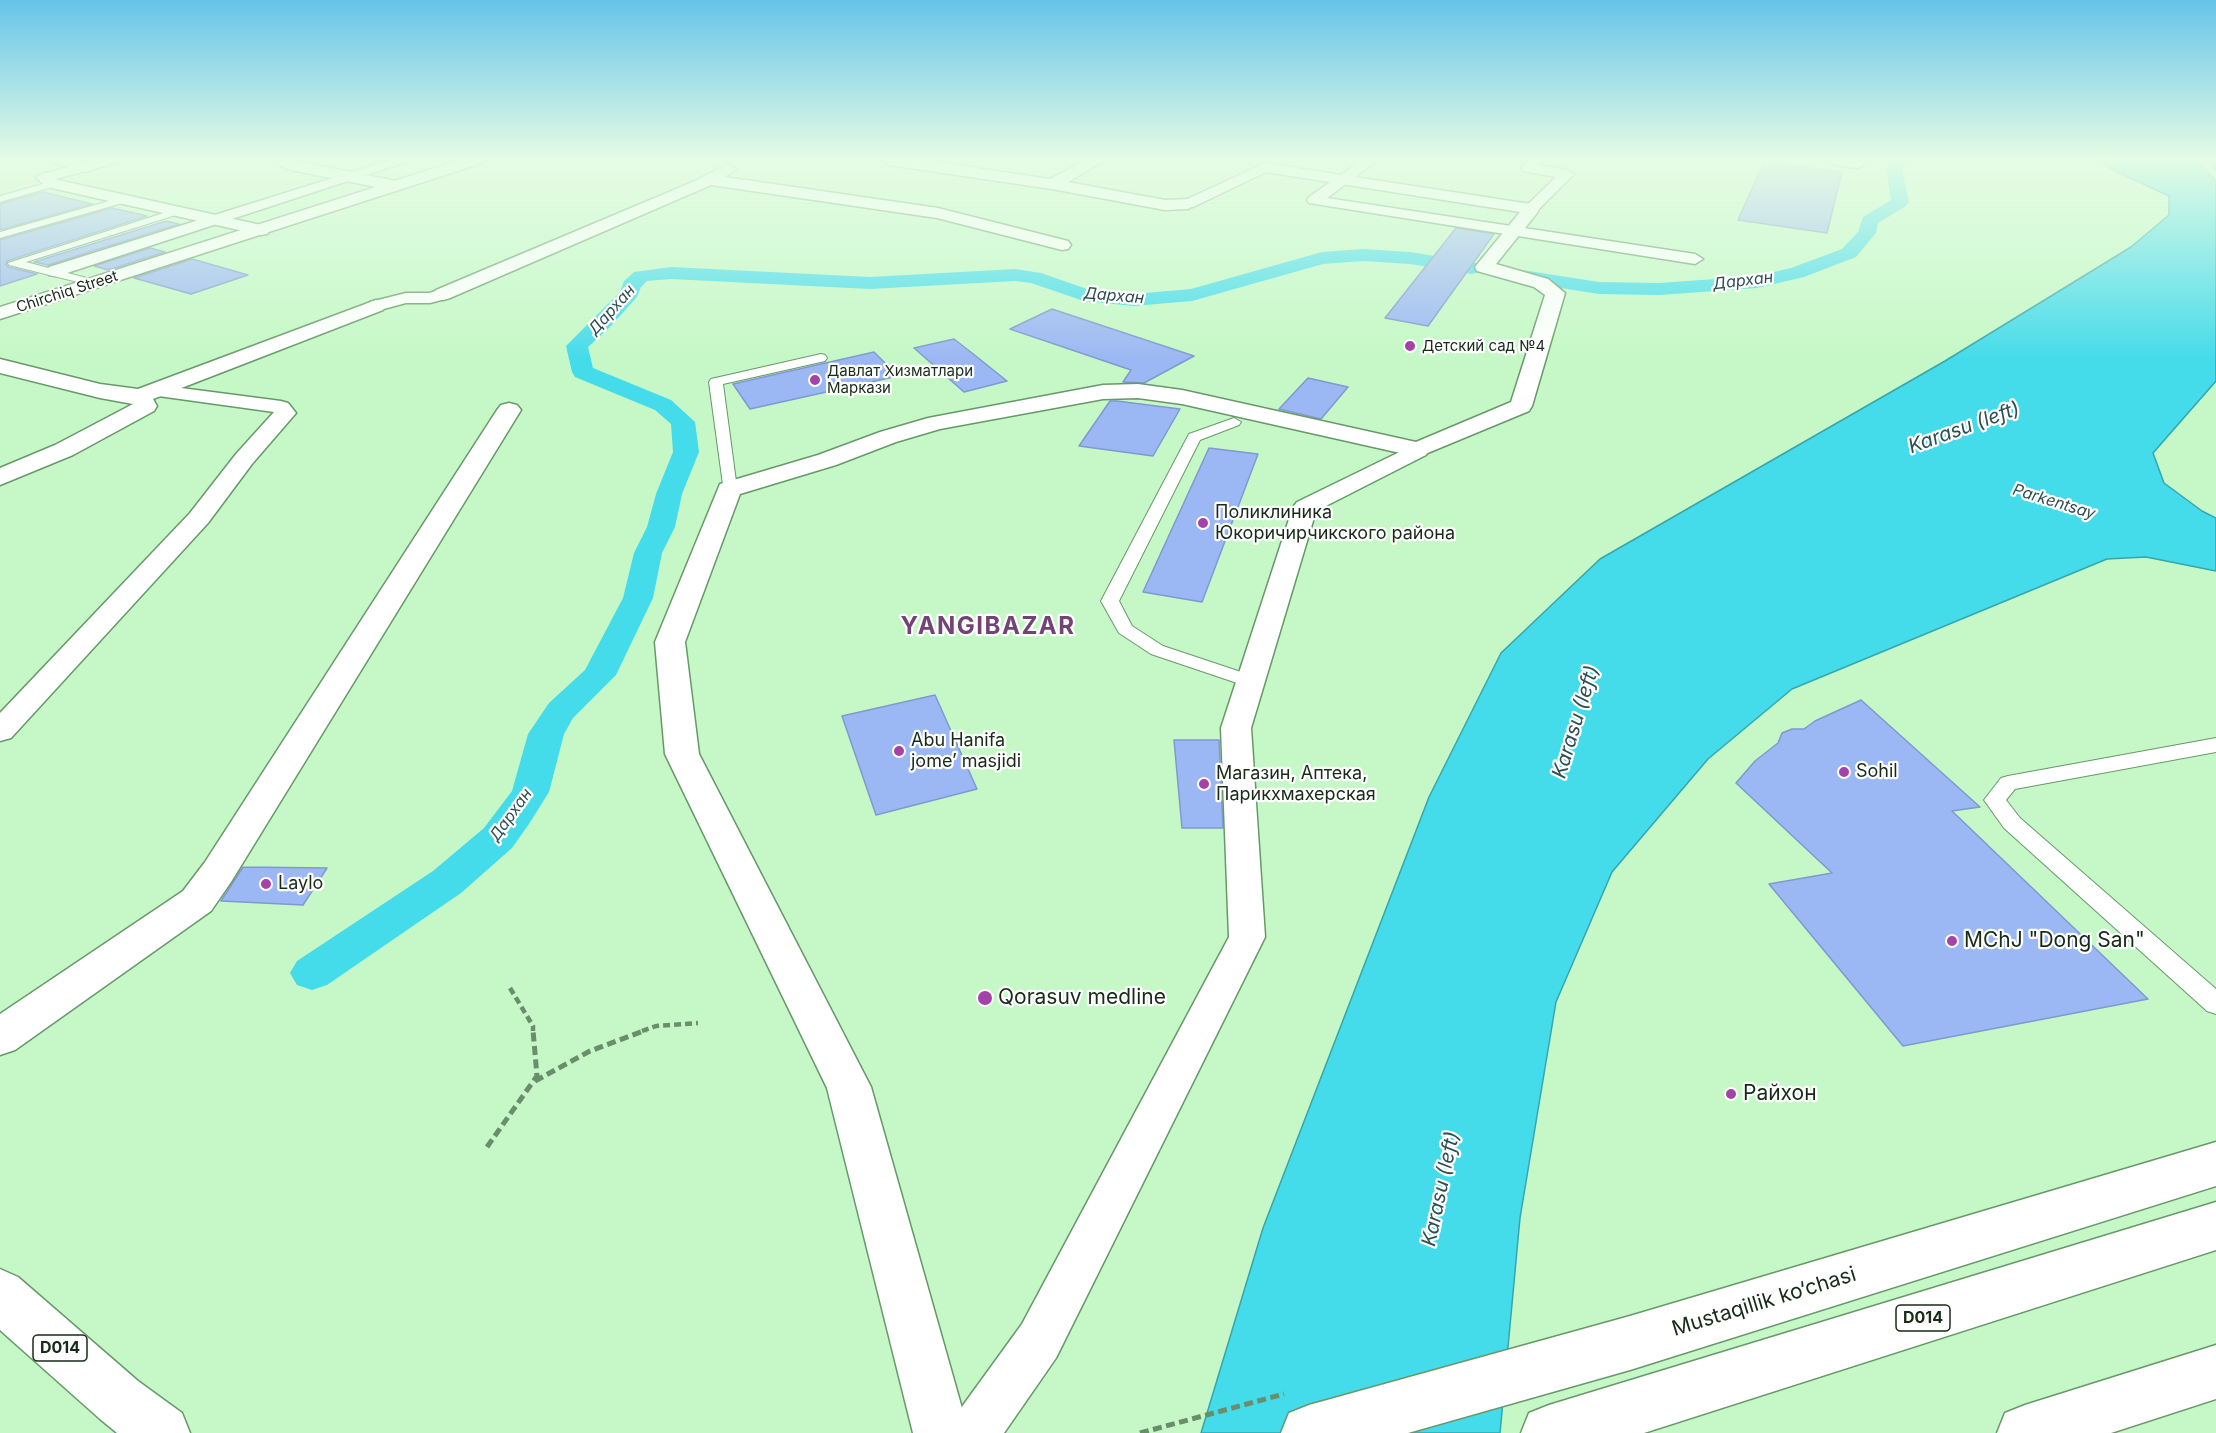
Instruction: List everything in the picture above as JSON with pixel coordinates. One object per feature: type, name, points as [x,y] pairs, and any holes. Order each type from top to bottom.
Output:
[{"type":"street","points":[[56,271],[196,227]]},
{"type":"street","points":[[248,227],[261,230]]},
{"type":"street","name":"Chirchiq Street","points":[[0,313],[271,227]]},
{"type":"street","points":[[149,393],[376,306],[406,298],[430,298],[443,294],[601,227]]},
{"type":"street","points":[[993,227],[1062,244]]},
{"type":"street","points":[[1480,227],[1695,259]]},
{"type":"street","points":[[974,1433],[1039,1341],[1247,937],[1236,728],[1305,507],[1418,450],[1521,406],[1555,293],[1541,283],[1484,267],[1516,227]]},
{"type":"street","points":[[0,366],[100,391],[149,393],[281,407],[285,413],[191,526],[0,730]]},
{"type":"street","points":[[941,1433],[849,1087],[682,754],[670,642],[729,489],[827,459],[888,436],[936,423],[1103,392],[1138,391],[1182,397],[1418,450]]},
{"type":"street","points":[[0,477],[64,450],[146,406],[149,393]]},
{"type":"street","points":[[0,1037],[158,930],[196,901],[218,872],[509,410]]},
{"type":"street","name":"Mustaqillik ko‘chasi","points":[[1309,1433],[1630,1343],[2216,1164]]},
{"type":"street","name":"D014","points":[[1549,1433],[1632,1422],[2212,1233]]},
{"type":"street","name":"D014","points":[[0,1295],[119,1400],[162,1433]]},
{"type":"street","points":[[2025,1433],[2216,1372]]},
{"type":"lane","points":[[0,236],[31,227]]},
{"type":"lane","points":[[13,263],[128,227]]},
{"type":"lane","points":[[0,260],[56,271],[94,283]]},
{"type":"lane","points":[[729,489],[716,382],[724,378],[821,358]]},
{"type":"lane","points":[[1234,422],[1194,437],[1110,601],[1125,629],[1157,650],[1249,681]]},
{"type":"lane","points":[[2216,746],[2008,783],[1995,800],[2012,823],[2216,1004]]},
{"type":"path","points":[[486,1147],[537,1076],[533,1026],[510,988]]},
{"type":"path","points":[[532,1083],[590,1051],[656,1026],[698,1023]]},
{"type":"water","points":[[2155,227],[2216,227],[2216,381],[2153,453],[2164,483],[2202,511],[2216,518],[2216,571],[2146,557],[2107,559],[1792,689],[1708,759],[1612,872],[1556,1002],[1520,1218],[1500,1433],[1201,1433],[1263,1228],[1429,797],[1501,653],[1600,559],[1945,361],[2131,247]]},
{"type":"building","points":[[46,227],[113,227],[7,261],[8,267],[37,274],[0,286],[0,240]]},
{"type":"building","points":[[147,227],[170,227],[48,265],[34,262]]},
{"type":"building","points":[[1785,227],[1829,227],[1827,233]]},
{"type":"building","points":[[1456,228],[1494,234],[1428,326],[1385,318]]},
{"type":"building","points":[[150,248],[165,252],[108,270],[94,266]]},
{"type":"building","points":[[192,259],[248,275],[191,294],[134,278]]},
{"type":"building","points":[[1052,309],[1194,356],[1144,383],[1123,382],[1131,370],[1010,329]]},
{"type":"building","points":[[954,339],[1007,381],[964,392],[914,348]]},
{"type":"building","name":"Давлат Хизматлари Маркази","points":[[874,352],[898,376],[750,409],[733,384]]},
{"type":"building","points":[[1308,378],[1348,387],[1321,419],[1279,409]]},
{"type":"building","points":[[1110,401],[1180,409],[1153,456],[1079,446]]},
{"type":"building","name":"Поликлиника Юкоричирчикского района","points":[[1209,448],[1258,454],[1202,602],[1143,592]]},
{"type":"building","points":[[935,695],[977,789],[876,815],[842,716]]},
{"type":"building","name":"MChJ \"Dong San\"","points":[[1861,700],[1980,807],[1952,811],[2148,999],[1903,1046],[1769,884],[1832,873],[1736,783],[1755,761],[1778,743],[1782,733],[1792,729],[1804,729],[1815,721]]},
{"type":"building","name":"Магазин, Аптека, Парикхмахерская","points":[[1174,740],[1219,740],[1223,828],[1182,828]]},
{"type":"building","name":"Laylo","points":[[243,867],[327,868],[303,905],[221,901]]},
{"type":"waterway","name":"Дархан","points":[[1516,275],[1599,288],[1659,289],[1757,282],[1797,273],[1849,253],[1867,233],[1868,227]]},
{"type":"waterway","name":"Дархан","points":[[312,973],[447,882],[498,838],[530,792],[546,734],[561,711],[599,675],[638,598],[648,553],[661,527],[669,494],[686,452],[683,422],[663,405],[583,372],[577,346],[603,323],[630,293],[631,285],[641,276],[671,273],[870,283],[1015,275],[1034,277],[1084,295],[1134,300],[1192,295],[1322,258],[1363,255],[1410,258],[1472,268]]},
{"type":"place","name":"Детский сад №4","points":[[1410,346]]},
{"type":"place","name":"Давлат Хизматлари Маркази","points":[[815,380]]},
{"type":"place","name":"Поликлиника Юкоричирчикского района","points":[[1203,523]]},
{"type":"place","name":"Abu Hanifa jome’ masjidi","points":[[899,751]]},
{"type":"place","name":"Sohil","points":[[1844,772]]},
{"type":"place","name":"Магазин, Аптека, Парикхмахерская","points":[[1204,784]]},
{"type":"place","name":"Laylo","points":[[266,884]]},
{"type":"place","name":"MChJ \"Dong San\"","points":[[1952,941]]},
{"type":"place","name":"Qorasuv medline","points":[[985,998]]},
{"type":"place","name":"Райхон","points":[[1731,1094]]},
{"type":"district","name":"YANGIBAZAR","points":[[988,627]]},
{"type":"water label","name":"Karasu (left)","points":[[1964,428]]},
{"type":"water label","name":"Parkentsay","points":[[2054,502]]},
{"type":"water label","name":"Karasu (left)","points":[[1576,722]]},
{"type":"water label","name":"Karasu (left)","points":[[1441,1189]]}]
